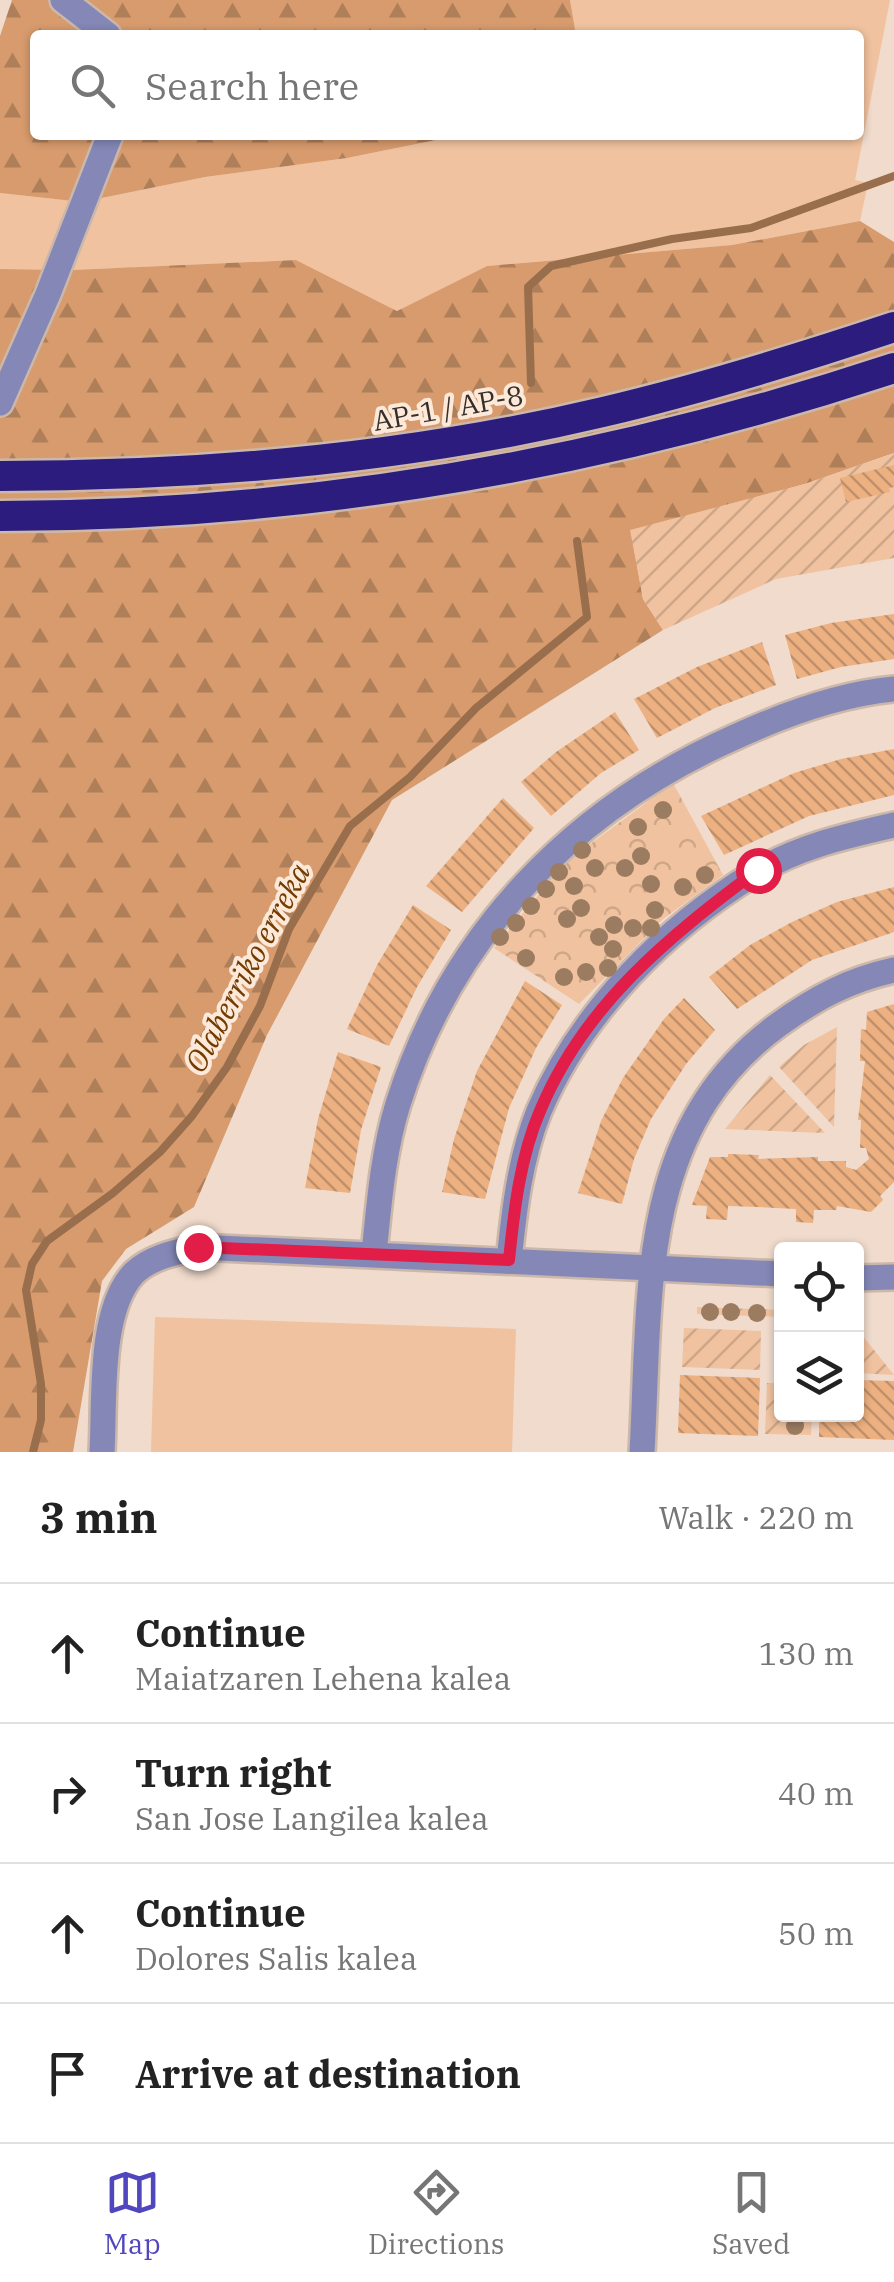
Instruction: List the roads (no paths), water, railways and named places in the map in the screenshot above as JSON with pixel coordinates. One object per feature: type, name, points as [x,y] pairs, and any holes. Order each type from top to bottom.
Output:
[{"type":"highway","name":"AP-1 / AP-8","points":[[0,476],[138,475],[231,469],[417,448],[545,424],[691,390],[894,327]]},
{"type":"highway","points":[[0,516],[235,507],[423,485],[554,461],[701,427],[894,368]]},
{"type":"street","points":[[63,0],[102,30]]},
{"type":"street","points":[[3,395],[48,294],[108,140]]},
{"type":"street","points":[[374,1254],[383,1173],[397,1106],[426,1032],[448,990],[507,903],[563,846],[622,797],[693,755],[777,718],[868,692],[894,689]]},
{"type":"street","points":[[509,1260],[516,1197],[539,1113],[575,1042],[615,990],[681,927],[758,870],[828,840],[894,825]]},
{"type":"street","points":[[642,1452],[657,1223],[670,1174],[698,1109],[745,1049],[816,998],[860,978],[894,970]]},
{"type":"street","points":[[102,1452],[114,1303],[135,1272],[161,1256],[198,1247],[774,1274]]},
{"type":"street","points":[[864,1278],[894,1277]]},
{"type":"waterway","name":"Olaberriko erreka","points":[[531,383],[528,287],[551,266],[672,239],[751,228],[894,176]]},
{"type":"waterway","name":"Olaberriko erreka","points":[[33,1452],[41,1420],[41,1384],[26,1290],[32,1264],[47,1241],[113,1193],[160,1152],[192,1116],[227,1067],[260,1006],[289,929],[350,826],[410,777],[476,708],[587,617],[577,541]]}]
